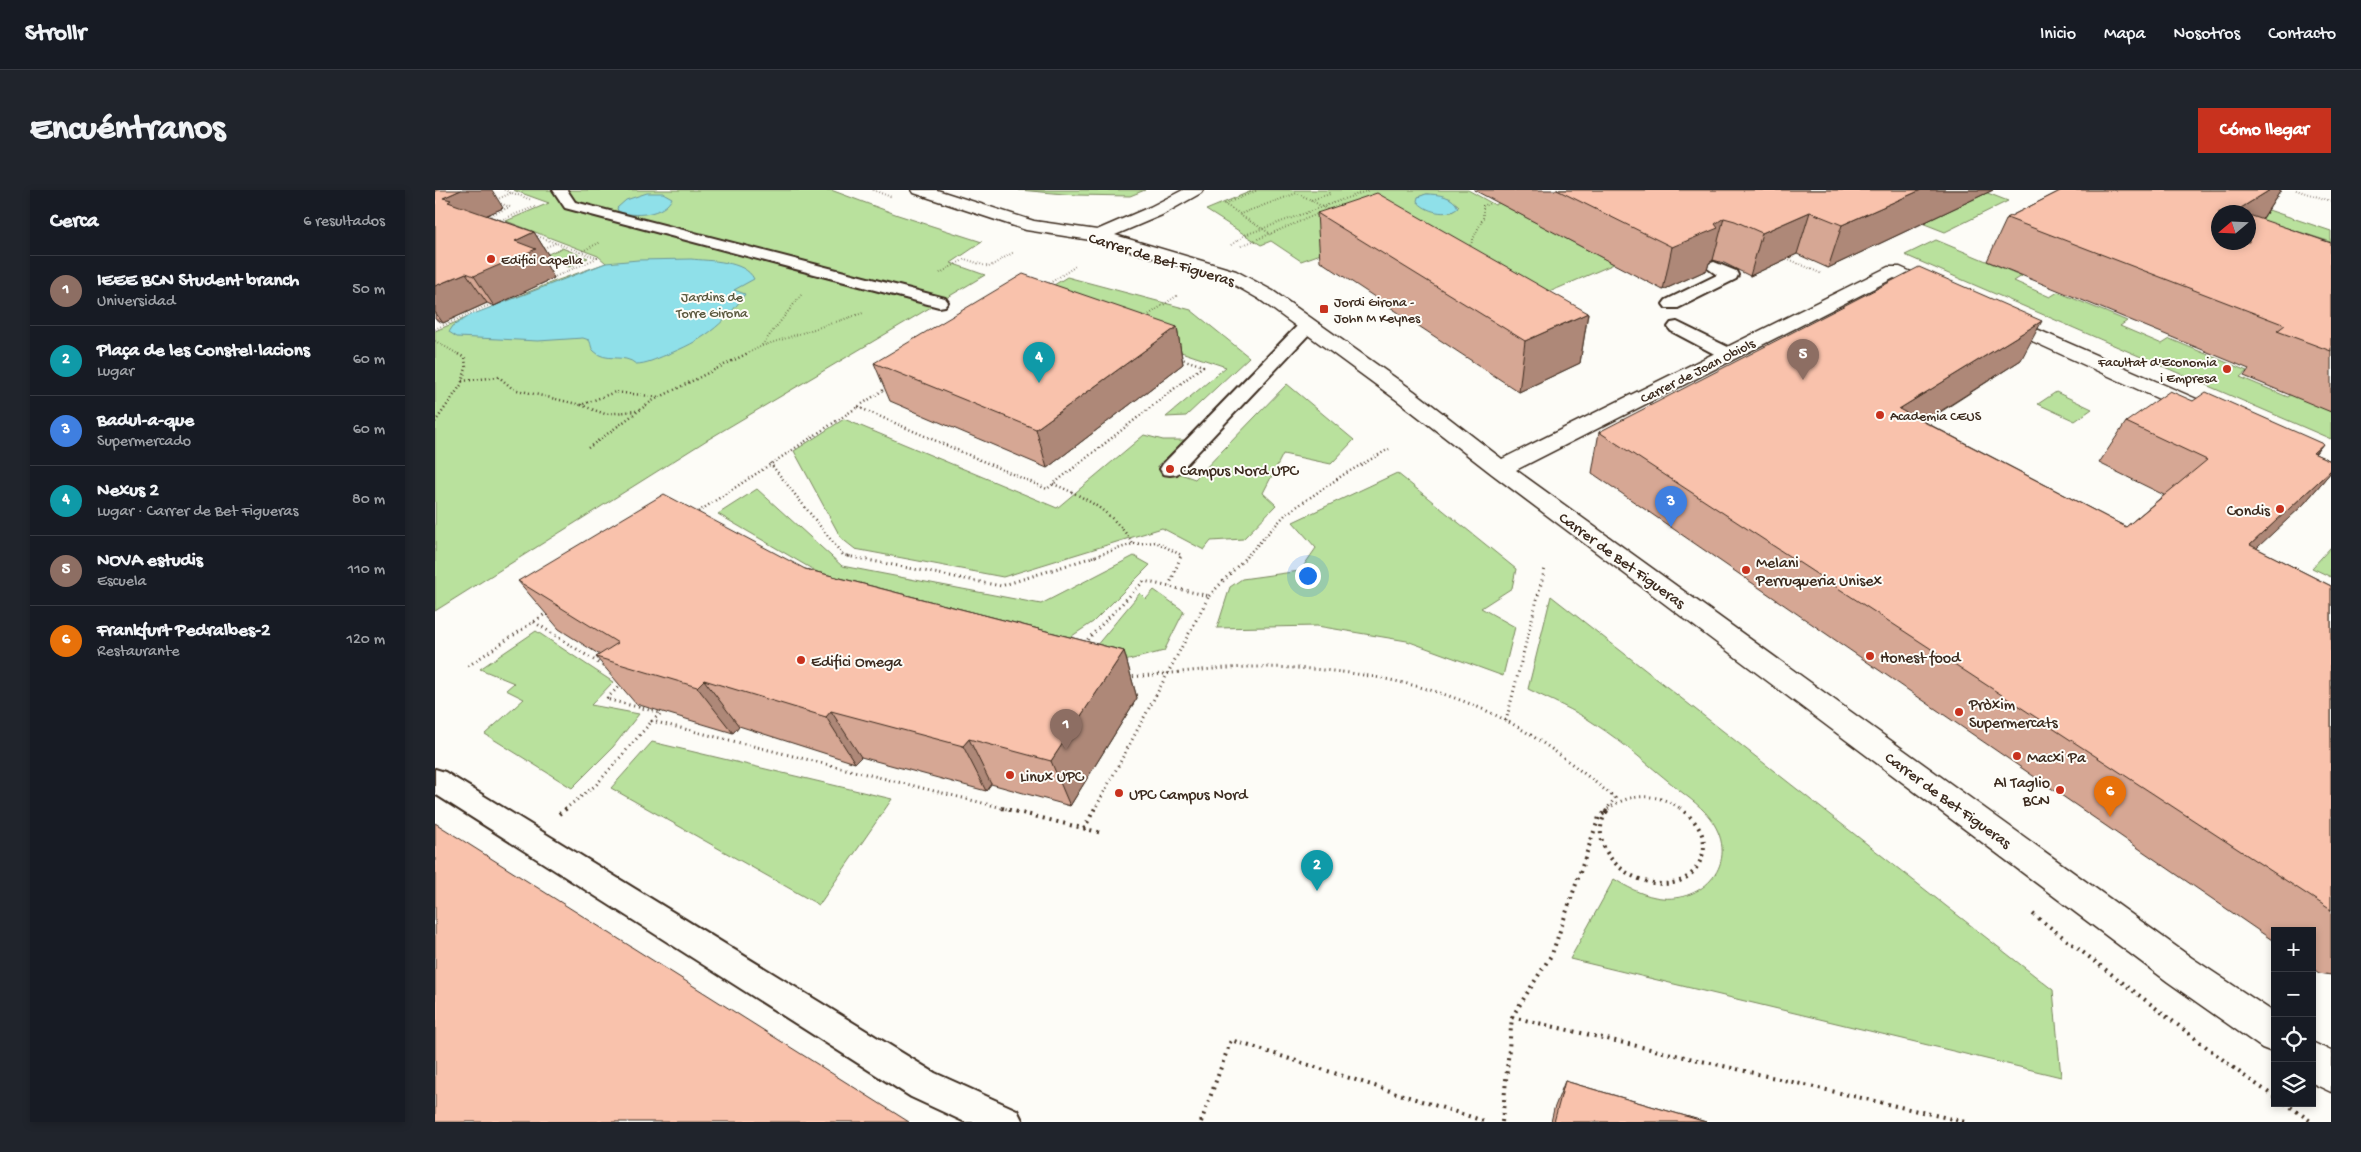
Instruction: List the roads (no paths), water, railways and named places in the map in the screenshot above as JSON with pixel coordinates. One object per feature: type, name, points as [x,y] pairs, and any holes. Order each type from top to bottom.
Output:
[{"type":"street","name":"Carrer de Bet Figueras","points":[[920,190],[1032,226],[1099,236],[1230,275],[1266,295],[1406,396],[1500,469],[2180,970],[2271,1032]]},
{"type":"street","points":[[1099,236],[1156,211],[1195,190]]},
{"type":"street","name":"Carrer de Joan Obiols","points":[[1500,469],[1894,271],[1957,299]]},
{"type":"street","points":[[1985,312],[2222,419]]},
{"type":"street","points":[[2314,1062],[2331,1073]]},
{"type":"lane","points":[[561,190],[569,205],[939,302]]},
{"type":"lane","points":[[1672,304],[1730,275],[1714,267]]},
{"type":"lane","points":[[1170,469],[1307,326]]},
{"type":"lane","points":[[1677,327],[1728,354]]},
{"type":"lane","points":[[435,780],[923,1085],[1005,1122]]},
{"type":"water","points":[[647,193],[663,193],[672,198],[663,208],[648,214],[632,214],[618,211],[617,208],[626,200]]},
{"type":"water","points":[[1426,194],[1449,198],[1458,208],[1454,211],[1443,213],[1425,208],[1417,201],[1418,197]]},
{"type":"water","points":[[691,259],[735,265],[743,268],[754,279],[734,290],[745,294],[720,324],[711,331],[679,350],[647,362],[636,364],[626,359],[598,355],[592,348],[589,340],[583,338],[538,341],[457,337],[449,332],[453,326],[471,315],[606,263]]},
{"type":"place","name":"Edifici Capella","points":[[491,259]]},
{"type":"place","name":"Jordi Girona - John M Keynes","points":[[1324,309]]},
{"type":"place","name":"Facultat d'Economia i Empresa","points":[[2227,369]]},
{"type":"place","name":"NOVA estudis","points":[[1803,380]]},
{"type":"place","name":"Nexus 2","points":[[1039,383]]},
{"type":"place","name":"Academia CEUS","points":[[1880,415]]},
{"type":"place","name":"Campus Nord UPC","points":[[1170,469]]},
{"type":"place","name":"Condis","points":[[2280,509]]},
{"type":"place","name":"Badul-a-que","points":[[1671,527]]},
{"type":"place","name":"Melani Perruqueria Unisex","points":[[1746,570]]},
{"type":"place","name":"Honest food","points":[[1870,656]]},
{"type":"place","name":"Edifici Omega","points":[[801,660]]},
{"type":"place","name":"Pròxim Supermercats","points":[[1959,712]]},
{"type":"place","name":"IEEE BCN Student branch","points":[[1066,750]]},
{"type":"place","name":"Macxi Pa","points":[[2017,756]]},
{"type":"place","name":"Linux UPC","points":[[1010,775]]},
{"type":"place","name":"Al Taglio BCN","points":[[2060,790]]},
{"type":"place","name":"UPC Campus Nord","points":[[1119,793]]},
{"type":"place","name":"Frankfurt Pedralbes-2","points":[[2110,817]]},
{"type":"place","name":"Plaça de les Constel·lacions","points":[[1317,891]]},
{"type":"park label","name":"Jardins de Torre Girona","points":[[712,304]]}]
